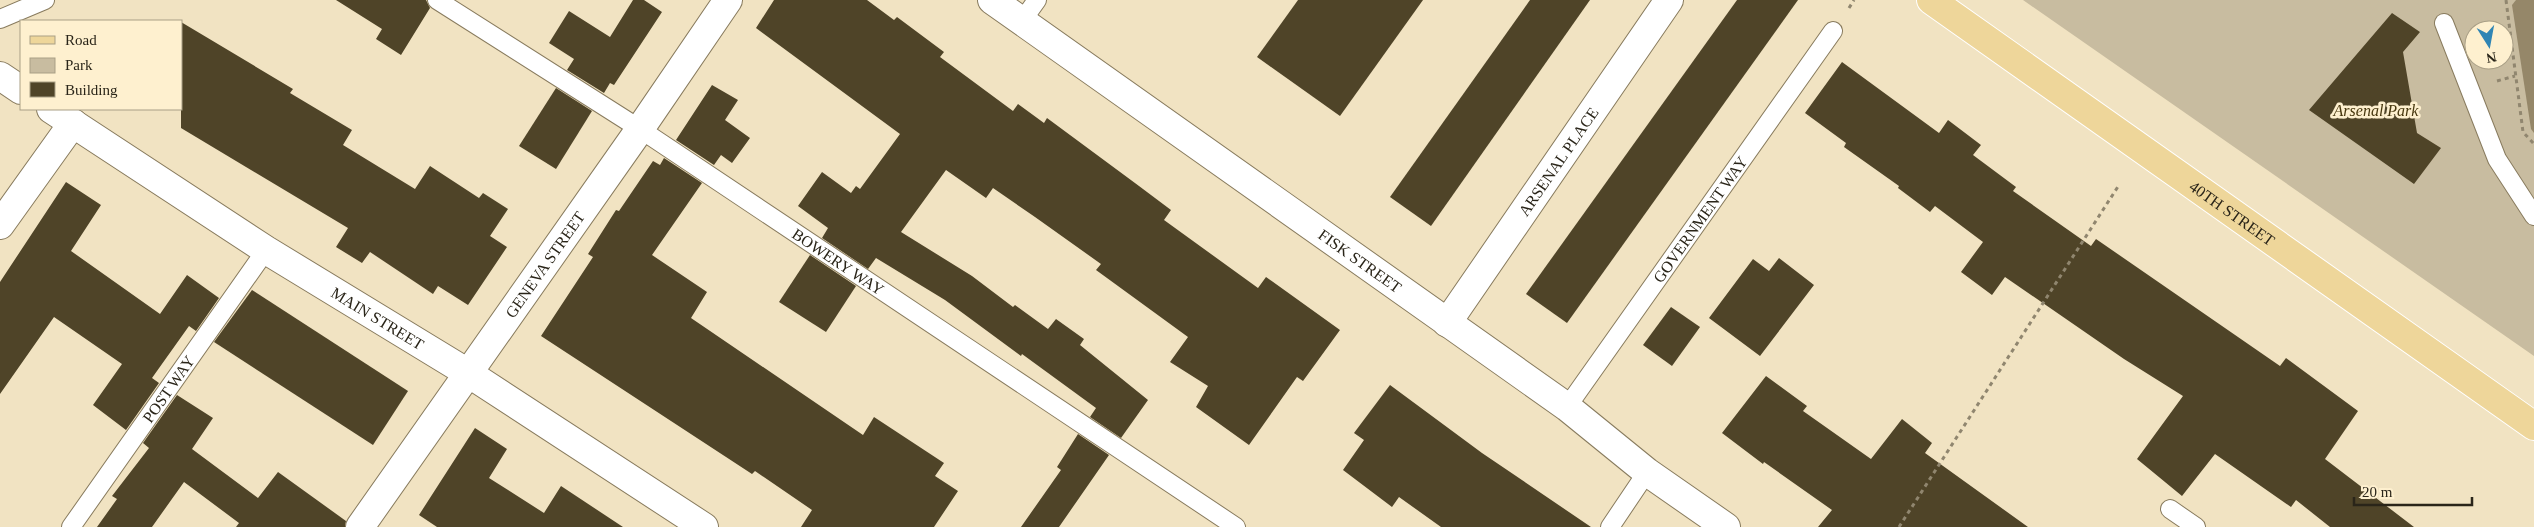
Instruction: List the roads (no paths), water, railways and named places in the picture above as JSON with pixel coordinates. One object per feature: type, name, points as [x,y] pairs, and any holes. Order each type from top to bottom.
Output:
[{"type":"main road","name":"40TH STREET","points":[[1931,0],[2534,426]]},
{"type":"street","name":"GENEVA STREET","points":[[360,527],[640,129],[728,0]]},
{"type":"street","name":"FISK STREET","points":[[992,0],[1029,10],[1447,323],[1567,407],[1647,472],[1726,527]]},
{"type":"street","name":"ARSENAL PLACE","points":[[1447,323],[1669,0]]},
{"type":"street","points":[[0,76],[20,89]]},
{"type":"street","points":[[0,225],[62,116]]},
{"type":"street","name":"MAIN STREET","points":[[62,116],[266,250],[468,374],[704,527]]},
{"type":"lane","points":[[0,20],[44,0]]},
{"type":"lane","name":"BOWERY WAY","points":[[437,0],[640,129],[1236,527]]},
{"type":"lane","points":[[2444,23],[2497,159],[2534,216]]},
{"type":"lane","name":"GOVERNMENT WAY","points":[[1567,407],[1833,31]]},
{"type":"lane","name":"POST WAY","points":[[71,527],[266,250]]},
{"type":"lane","points":[[1610,527],[1647,472]]},
{"type":"lane","points":[[2170,509],[2196,527]]},
{"type":"park label","name":"Arsenal Park","points":[[2376,110]]}]
